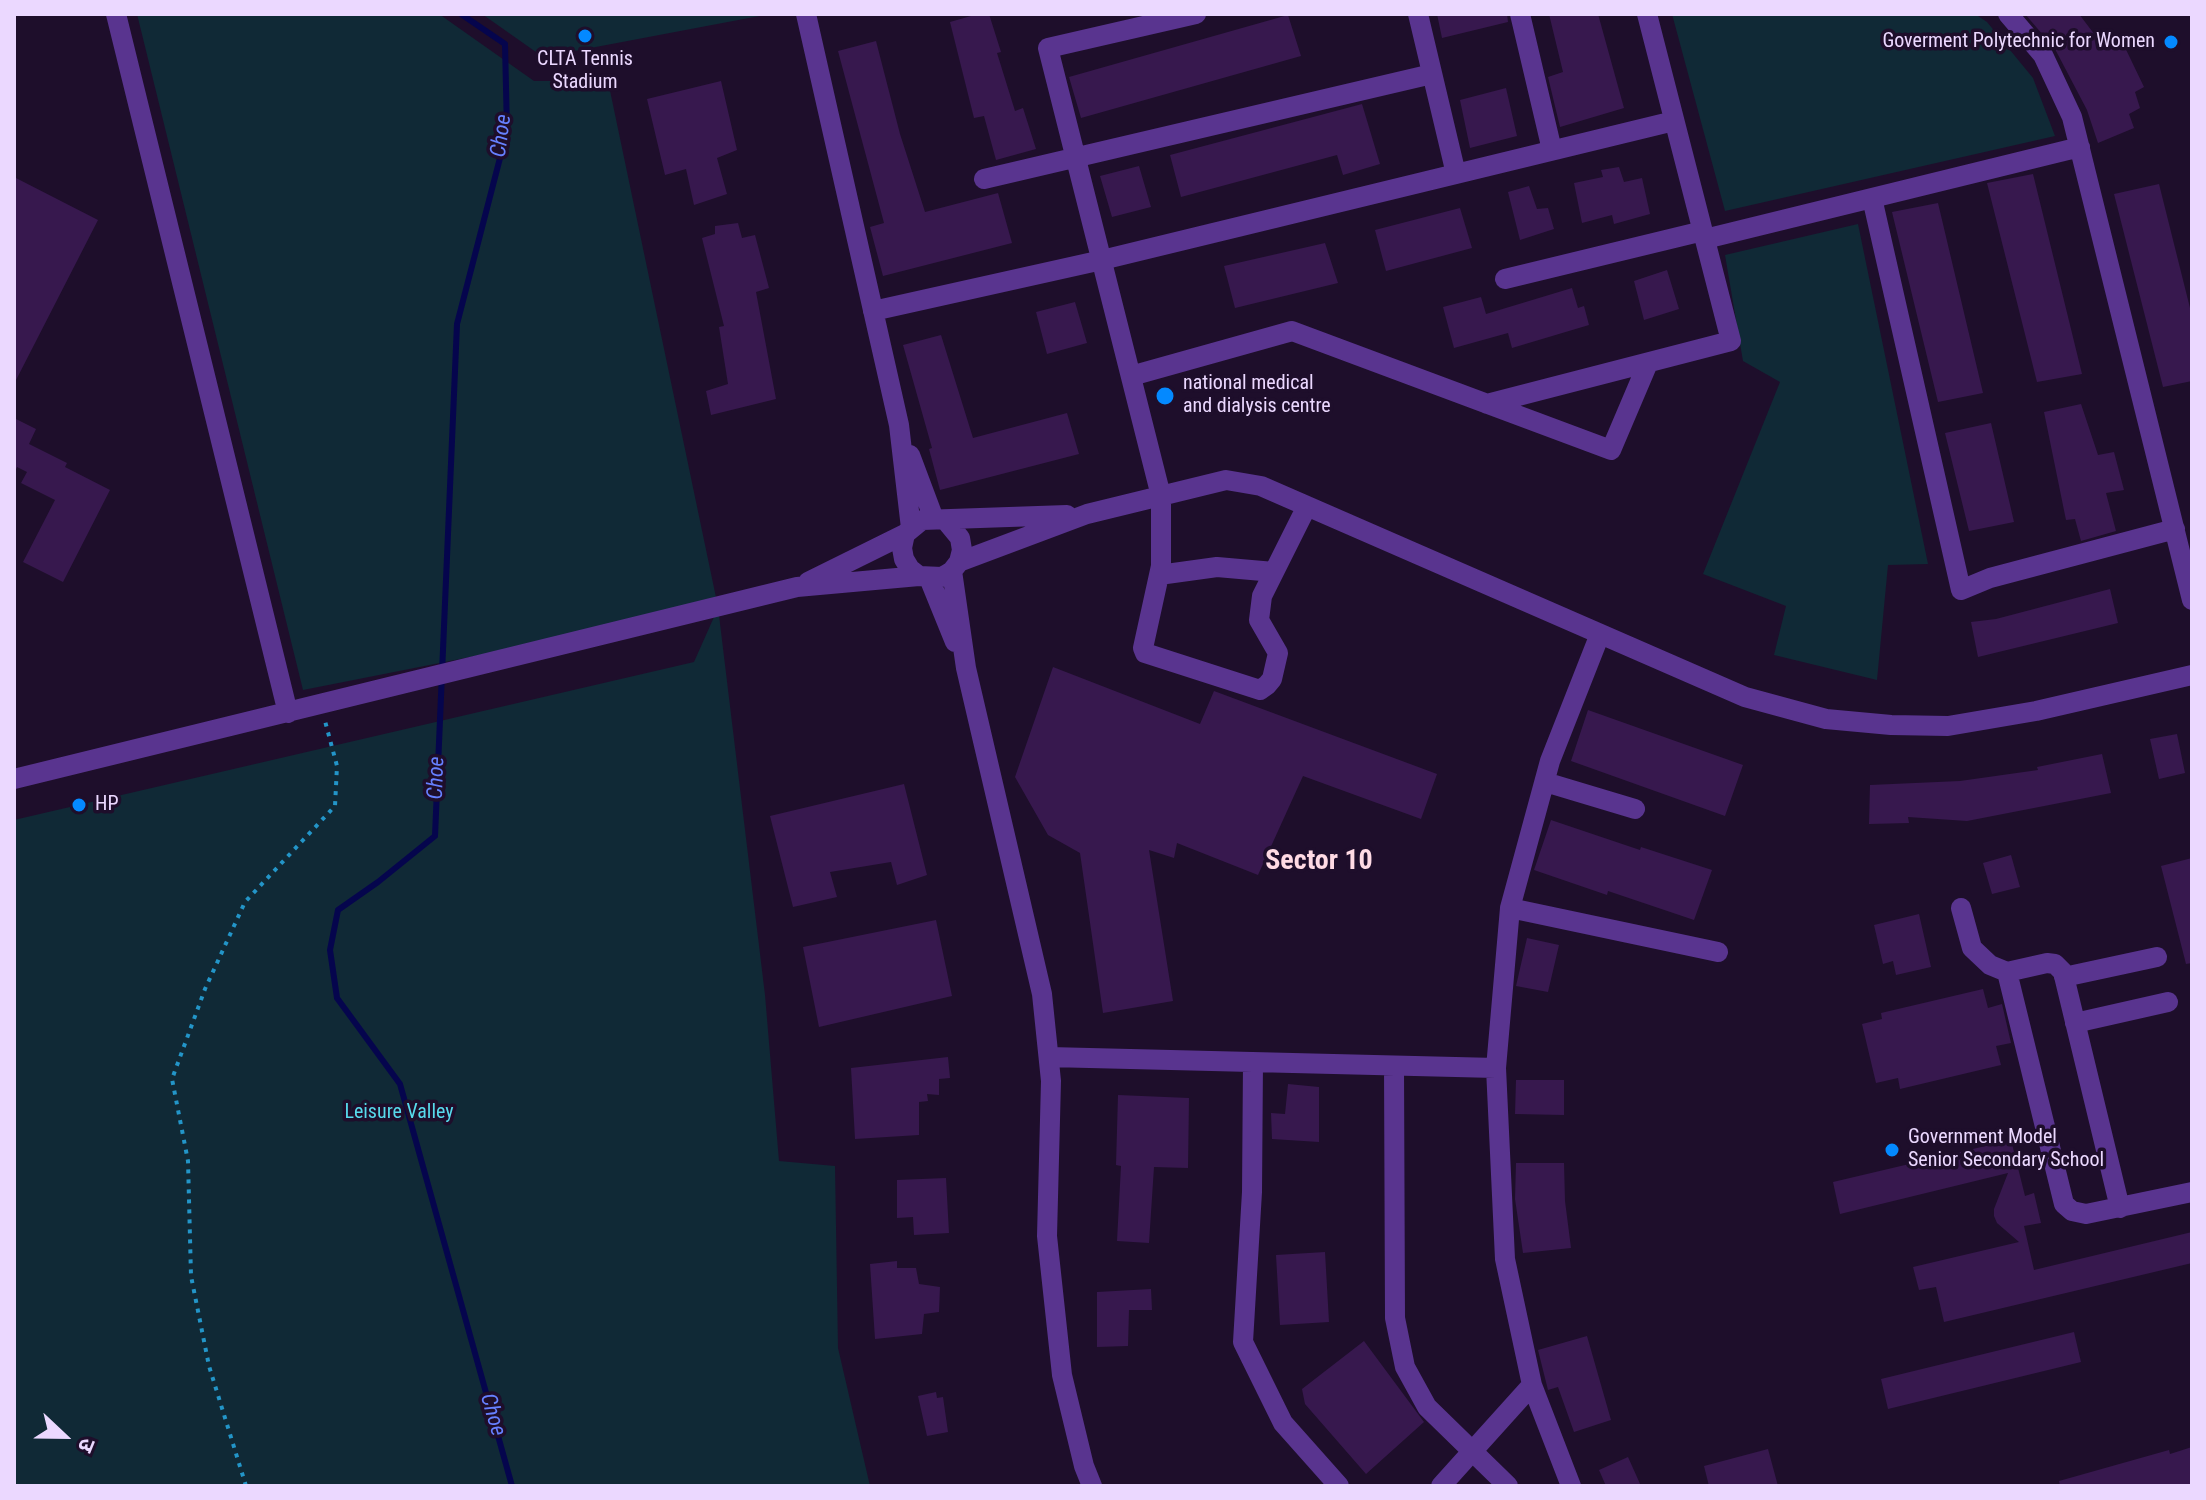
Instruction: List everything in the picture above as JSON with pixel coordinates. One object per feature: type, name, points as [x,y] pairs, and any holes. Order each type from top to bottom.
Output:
[{"type":"street","points":[[116,14],[288,713]]},
{"type":"street","points":[[806,14],[899,425],[908,531],[902,548],[904,559],[910,569],[924,577],[966,668]]},
{"type":"street","points":[[1196,14],[1048,48],[1161,496],[1159,575],[1143,648],[1145,653],[1260,690],[1272,679],[1278,653],[1259,620],[1264,588],[1307,506]]},
{"type":"street","points":[[1418,14],[1456,174]]},
{"type":"street","points":[[1520,14],[1552,150]]},
{"type":"street","points":[[1487,404],[1731,341],[1647,14]]},
{"type":"street","points":[[2008,14],[2043,55],[2072,117],[2192,600]]},
{"type":"street","points":[[984,179],[1432,74]]},
{"type":"street","points":[[873,311],[1102,260],[1674,121]]},
{"type":"street","points":[[1505,279],[1872,198],[2080,147]]},
{"type":"street","points":[[1872,198],[1961,590],[1990,578],[2175,529]]},
{"type":"street","points":[[1131,376],[1292,331],[1611,450],[1648,363]]},
{"type":"street","points":[[899,425],[940,520],[960,538],[962,550],[956,566],[966,668],[1042,994],[1051,1081],[1047,1236],[1062,1375],[1084,1466],[1092,1486]]},
{"type":"street","points":[[14,779],[797,587],[942,577],[956,566],[1087,514],[1226,480],[1261,486],[1745,697],[1826,719],[1948,726],[2036,711],[2192,675]]},
{"type":"street","points":[[797,587],[908,531],[922,520],[1087,514]]},
{"type":"street","points":[[1159,575],[1217,567],[1274,572]]},
{"type":"street","points":[[1571,1486],[1532,1385],[1505,1259],[1496,1068],[1510,908],[1545,782],[1600,634]]},
{"type":"street","points":[[1545,782],[1635,809]]},
{"type":"street","points":[[1510,908],[1718,952]]},
{"type":"street","points":[[1961,908],[1972,948],[1990,965],[2007,972],[2055,964],[2064,977],[2120,1208]]},
{"type":"street","points":[[2064,977],[2157,957]]},
{"type":"street","points":[[2007,972],[2064,1204],[2072,1211],[2086,1214],[2192,1192]]},
{"type":"street","points":[[2075,1023],[2168,1002]]},
{"type":"street","points":[[1049,1057],[1496,1068]]},
{"type":"street","points":[[1253,1062],[1252,1192],[1243,1342],[1283,1423],[1339,1486]]},
{"type":"street","points":[[1394,1066],[1395,1318],[1405,1367],[1427,1407],[1508,1486]]},
{"type":"street","points":[[1441,1486],[1532,1385]]},
{"type":"path","points":[[246,1486],[209,1366],[191,1276],[188,1161],[172,1079],[205,989],[245,902],[335,806],[337,766],[320,704]]},
{"type":"green space","name":"Leisure Valley","points":[[137,14],[439,14],[534,81],[608,81],[718,607],[765,995],[779,1161],[835,1166],[838,1348],[870,1486],[14,1486],[14,820],[694,662],[718,608],[303,690]]},
{"type":"green space","name":"CLTA Tennis Stadium","points":[[482,14],[770,14],[543,57]]},
{"type":"green space","points":[[1672,14],[1975,14],[1987,22],[2033,78],[2055,136],[1725,211]]},
{"type":"green space","points":[[1858,224],[1928,564],[1888,565],[1877,680],[1774,655],[1786,606],[1703,574],[1780,382],[1743,361],[1725,255]]},
{"type":"building","points":[[989,14],[1015,111],[1023,108],[1036,149],[996,160],[984,116],[974,118],[950,22]]},
{"type":"building","points":[[1437,14],[1507,14],[1508,22],[1442,38]]},
{"type":"building","points":[[1549,14],[1598,14],[1624,108],[1560,127],[1548,77],[1563,72]]},
{"type":"building","points":[[2025,14],[2079,14],[2101,43],[2119,35],[2144,87],[2135,92],[2140,108],[2129,114],[2134,128],[2098,143],[2087,110],[2055,49]]},
{"type":"building","points":[[1288,15],[1301,56],[1081,118],[1069,77]]},
{"type":"building","points":[[876,41],[900,134],[925,212],[998,193],[1012,243],[883,276],[870,227],[884,223],[838,51]]},
{"type":"building","points":[[721,81],[737,150],[717,158],[727,194],[694,205],[686,169],[665,175],[647,99]]},
{"type":"building","points":[[1506,88],[1517,136],[1470,148],[1460,100]]},
{"type":"building","points":[[1362,104],[1380,164],[1343,175],[1337,155],[1181,197],[1170,155]]},
{"type":"building","points":[[1139,166],[1151,207],[1112,217],[1100,176]]},
{"type":"building","points":[[1619,167],[1624,182],[1642,178],[1650,214],[1614,224],[1612,215],[1582,223],[1574,183],[1603,177],[1601,170]]},
{"type":"building","points":[[2033,174],[2082,374],[2037,382],[1987,183]]},
{"type":"building","points":[[14,177],[98,220],[14,384]]},
{"type":"building","points":[[2159,184],[2192,316],[2192,381],[2163,387],[2114,194]]},
{"type":"building","points":[[1529,186],[1537,209],[1548,208],[1554,229],[1520,240],[1508,192]]},
{"type":"building","points":[[1938,203],[1983,393],[1938,402],[1892,212]]},
{"type":"building","points":[[1460,208],[1472,248],[1386,271],[1375,230]]},
{"type":"building","points":[[738,223],[742,238],[755,235],[769,288],[756,292],[776,399],[711,415],[706,391],[728,384],[719,327],[724,326],[702,238],[715,234],[715,226]]},
{"type":"building","points":[[1325,243],[1338,283],[1235,308],[1224,266]]},
{"type":"building","points":[[1667,270],[1679,309],[1644,320],[1634,281]]},
{"type":"building","points":[[1572,288],[1578,308],[1584,306],[1589,325],[1512,348],[1508,333],[1454,348],[1443,307],[1481,297],[1486,314]]},
{"type":"building","points":[[1075,302],[1087,343],[1047,354],[1036,312]]},
{"type":"building","points":[[941,335],[973,438],[1067,413],[1079,454],[940,490],[929,449],[932,448],[903,345]]},
{"type":"building","points":[[2081,404],[2098,455],[2114,452],[2124,490],[2106,493],[2116,531],[2081,541],[2075,519],[2066,520],[2044,412]]},
{"type":"building","points":[[14,418],[36,429],[29,444],[110,490],[63,582],[23,562],[55,500],[21,483],[27,472],[17,467],[14,474]]},
{"type":"building","points":[[1991,423],[2014,522],[1969,531],[1945,433]]},
{"type":"building","points":[[2110,589],[2118,623],[1978,657],[1971,622],[1996,619]]},
{"type":"building","points":[[1053,667],[1200,724],[1214,691],[1437,774],[1421,819],[1303,776],[1258,875],[1177,843],[1174,858],[1149,850],[1173,1001],[1103,1013],[1080,853],[1048,835],[1015,777]]},
{"type":"building","points":[[1588,710],[1743,765],[1725,816],[1571,761]]},
{"type":"building","points":[[2177,734],[2185,773],[2159,779],[2150,739]]},
{"type":"building","points":[[2102,754],[2111,793],[1967,821],[1908,817],[1909,823],[1869,824],[1870,785],[1960,781],[2038,770],[2037,767]]},
{"type":"building","points":[[904,784],[927,875],[897,885],[891,862],[830,872],[837,897],[793,907],[770,816]]},
{"type":"building","points":[[1551,820],[1712,870],[1694,920],[1534,870]]},
{"type":"building","points":[[2011,855],[2020,887],[1992,894],[1983,863]]},
{"type":"building","points":[[2192,858],[2192,963],[2186,964],[2161,866]]},
{"type":"building","points":[[1919,914],[1931,967],[1896,975],[1893,961],[1883,964],[1874,925]]},
{"type":"building","points":[[936,920],[952,996],[819,1027],[803,947]]},
{"type":"building","points":[[1527,938],[1559,945],[1548,992],[1516,986]]},
{"type":"building","points":[[1983,989],[1988,1008],[2002,1004],[2011,1043],[1996,1046],[2001,1065],[1900,1089],[1898,1078],[1876,1083],[1862,1024],[1882,1019],[1881,1013]]},
{"type":"building","points":[[948,1057],[950,1078],[939,1079],[939,1095],[927,1094],[928,1101],[919,1102],[919,1135],[855,1139],[851,1068]]},
{"type":"building","points":[[1516,1080],[1564,1080],[1564,1115],[1515,1114]]},
{"type":"building","points":[[1288,1084],[1319,1087],[1319,1142],[1272,1139],[1271,1113],[1285,1114]]},
{"type":"building","points":[[1118,1095],[1189,1098],[1188,1168],[1154,1167],[1149,1243],[1117,1241],[1121,1166],[1116,1165]]},
{"type":"building","points":[[2011,1140],[2025,1196],[2034,1193],[2041,1223],[2024,1226],[2034,1270],[2192,1232],[2192,1263],[1944,1322],[1936,1287],[1919,1290],[1913,1267],[2019,1242],[1997,1223],[1994,1216],[2008,1173],[1840,1214],[1833,1182]]},
{"type":"building","points":[[1516,1163],[1564,1163],[1571,1248],[1523,1253],[1515,1199]]},
{"type":"building","points":[[946,1178],[949,1233],[914,1235],[913,1217],[897,1218],[897,1180]]},
{"type":"building","points":[[1325,1252],[1329,1322],[1280,1325],[1276,1255]]},
{"type":"building","points":[[897,1261],[897,1268],[916,1268],[919,1284],[940,1287],[939,1312],[924,1314],[922,1334],[875,1339],[870,1264]]},
{"type":"building","points":[[1151,1289],[1152,1310],[1129,1310],[1128,1346],[1097,1347],[1097,1292]]},
{"type":"building","points":[[2074,1332],[2081,1362],[1888,1409],[1881,1379]]},
{"type":"building","points":[[1587,1336],[1611,1420],[1574,1432],[1558,1387],[1548,1390],[1538,1350]]},
{"type":"building","points":[[1364,1341],[1424,1422],[1366,1474],[1305,1404],[1302,1389]]},
{"type":"building","points":[[936,1392],[937,1398],[943,1397],[948,1432],[927,1436],[918,1396]]},
{"type":"building","points":[[2192,1447],[2192,1486],[2060,1486],[2059,1481],[2169,1450],[2170,1454]]},
{"type":"building","points":[[1768,1449],[1778,1486],[1709,1486],[1704,1466]]},
{"type":"building","points":[[1628,1457],[1641,1486],[1606,1486],[1599,1470]]},
{"type":"waterway","name":"Choe","points":[[461,14],[505,44],[507,131],[457,324],[435,836],[338,910],[330,950],[337,998],[400,1084],[512,1486]]},
{"type":"place","name":"CLTA Tennis Stadium","points":[[585,36]]},
{"type":"place","name":"Goverment Polytechnic for Women","points":[[2171,42]]},
{"type":"place","name":"national medical and dialysis centre","points":[[1165,396]]},
{"type":"place","name":"HP","points":[[79,805]]},
{"type":"place","name":"Government Model Senior Secondary School","points":[[1892,1150]]},
{"type":"district","name":"Sector 10","points":[[1319,862]]}]
